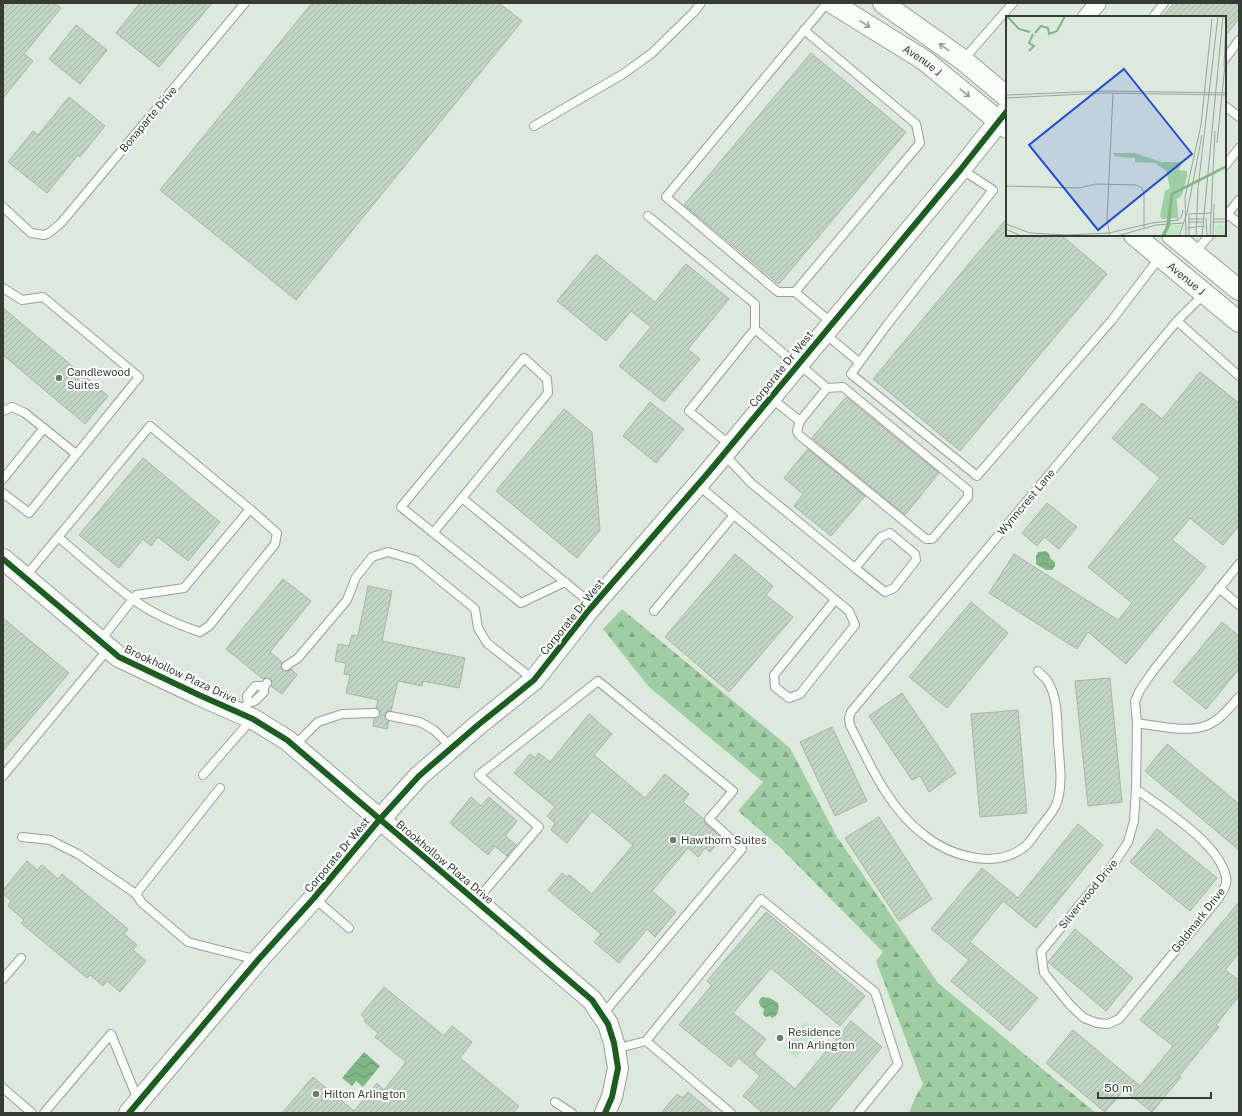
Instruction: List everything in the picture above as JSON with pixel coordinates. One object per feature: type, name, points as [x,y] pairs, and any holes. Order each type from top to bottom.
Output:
[{"type":"street","name":"Avenue J","points":[[832,3],[924,60],[1004,120]]},
{"type":"street","points":[[883,3],[963,60],[1006,96]]},
{"type":"street","points":[[1087,16],[1098,3]]},
{"type":"street","name":"Corporate Dr West","points":[[134,1107],[258,960],[314,898],[380,819],[420,776],[534,680],[593,605],[698,485],[961,169],[1004,120]]},
{"type":"street","name":"Avenue J","points":[[1135,236],[1239,322]]},
{"type":"street","points":[[1173,236],[1239,290]]},
{"type":"street","name":"Brookhollow Plaza Drive","points":[[3,559],[119,657],[247,712],[287,740],[592,1000],[608,1024],[615,1049],[618,1068],[612,1097],[605,1113]]},
{"type":"lane","name":"Bonaparte Drive","points":[[3,207],[31,233],[44,235],[61,224],[245,3]]},
{"type":"lane","points":[[534,126],[635,66],[652,53],[694,12],[701,3]]},
{"type":"lane","points":[[827,3],[666,197],[778,292],[795,292],[859,362]]},
{"type":"lane","points":[[963,60],[1012,3]]},
{"type":"lane","points":[[1154,16],[1164,3]]},
{"type":"lane","points":[[795,292],[920,143],[916,124],[804,30]]},
{"type":"lane","points":[[1226,58],[1239,40]]},
{"type":"lane","points":[[1226,107],[1239,117]]},
{"type":"lane","points":[[1226,165],[1239,148]]},
{"type":"lane","points":[[961,169],[992,190],[851,374],[977,476],[1112,320],[1160,257]]},
{"type":"lane","points":[[1239,200],[1226,215],[1239,223]]},
{"type":"lane","points":[[648,216],[755,304],[755,329],[689,411],[727,450],[751,483],[855,568],[885,592],[894,588],[916,560],[915,554],[890,533],[881,536],[855,568]]},
{"type":"lane","points":[[1194,253],[1209,236]]},
{"type":"lane","points":[[3,288],[22,300],[43,297],[139,377],[29,513],[3,493]]},
{"type":"lane","name":"Wynncrest Lane","points":[[1038,671],[1048,682],[1053,692],[1056,712],[1060,782],[1056,804],[1048,818],[1023,848],[1006,856],[988,859],[966,856],[940,846],[922,834],[903,815],[876,778],[850,725],[850,712],[1177,321],[1204,294]]},
{"type":"lane","points":[[1177,321],[1239,376]]},
{"type":"lane","points":[[755,329],[827,388],[843,387],[968,490],[968,497],[932,539],[926,539],[799,436],[797,431],[800,421],[827,388]]},
{"type":"lane","points":[[433,533],[548,393],[548,379],[524,358],[401,507],[433,533],[521,603],[565,582]]},
{"type":"lane","points":[[771,397],[800,421]]},
{"type":"lane","points":[[3,411],[12,407],[26,413],[76,454]]},
{"type":"lane","points":[[25,577],[58,537],[150,426],[277,533],[276,544],[209,626],[200,632],[183,626],[156,613],[132,599],[58,537]]},
{"type":"lane","points":[[3,480],[44,428]]},
{"type":"lane","points":[[698,485],[849,611],[855,624],[800,694],[789,698],[775,687],[774,675],[835,600]]},
{"type":"lane","points":[[462,498],[593,605]]},
{"type":"lane","points":[[3,776],[104,645],[132,599],[136,595],[184,588],[250,509]]},
{"type":"lane","points":[[654,611],[734,515]]},
{"type":"lane","points":[[286,666],[298,658],[347,600],[356,577],[372,557],[388,552],[415,560],[475,609],[478,628],[487,643],[534,680]]},
{"type":"lane","name":"Silverwood Drive","points":[[1112,1022],[1108,1024],[1096,1023],[1084,1018],[1071,1006],[1044,973],[1041,952],[1115,862],[1128,842],[1134,821],[1137,723],[1135,701],[1140,690],[1153,671],[1239,564]]},
{"type":"lane","points":[[1219,588],[1239,605]]},
{"type":"lane","points":[[476,901],[539,827],[479,775],[598,681],[733,791],[709,820],[742,849],[602,1015]]},
{"type":"lane","points":[[203,775],[255,701],[264,692],[266,685]]},
{"type":"lane","points":[[1137,723],[1177,728],[1197,728],[1210,724],[1225,713],[1239,697]]},
{"type":"lane","points":[[294,746],[318,722],[342,714],[375,713]]},
{"type":"lane","points":[[390,716],[420,722],[434,730],[452,748]]},
{"type":"lane","points":[[136,894],[220,788]]},
{"type":"lane","name":"Goldmark Drive","points":[[1112,1022],[1119,1018],[1218,899],[1226,887],[1227,878],[1220,861],[1198,836],[1136,789]]},
{"type":"lane","points":[[22,837],[50,840],[78,854],[136,894],[142,903],[188,942],[258,960]]},
{"type":"lane","points":[[314,898],[349,928]]},
{"type":"lane","points":[[615,1049],[646,1041],[762,899],[875,992],[898,1064],[858,1113]]},
{"type":"lane","points":[[3,979],[21,958]]},
{"type":"lane","points":[[44,1113],[111,1034],[134,1107]]},
{"type":"lane","points":[[646,1041],[731,1113]]},
{"type":"lane","points":[[3,1088],[32,1113]]},
{"type":"lane","points":[[555,1102],[572,1113]]},
{"type":"green space","points":[[622,609],[790,748],[837,837],[938,983],[1096,1113],[909,1113],[923,1084],[876,961],[883,952],[779,846],[738,811],[763,782],[648,686],[603,629]]},
{"type":"shaded area","points":[[805,1022],[818,1032],[796,1058],[784,1048]]},
{"type":"water","points":[[1046,551],[1050,558],[1055,562],[1055,566],[1052,570],[1046,570],[1036,564],[1036,556],[1038,552]]},
{"type":"water","points":[[762,997],[770,998],[778,1003],[778,1012],[774,1017],[766,1017],[763,1015],[764,1009],[759,1002]]},
{"type":"water","points":[[364,1052],[380,1066],[363,1087],[356,1081],[352,1086],[342,1078]]},
{"type":"building","points":[[7,3],[54,3],[61,8],[24,54],[33,61],[3,98],[3,8]]},
{"type":"building","points":[[140,3],[212,3],[159,67],[116,33]]},
{"type":"building","points":[[312,3],[499,3],[522,21],[296,300],[160,190]]},
{"type":"building","points":[[1174,3],[1239,3],[1239,19],[1226,35],[1226,16],[1163,16]]},
{"type":"building","points":[[76,25],[107,50],[80,84],[49,59]]},
{"type":"building","points":[[811,53],[906,132],[779,284],[684,205]]},
{"type":"building","points":[[69,97],[105,126],[80,157],[78,155],[47,193],[8,162],[33,131],[38,135]]},
{"type":"building","points":[[1006,219],[1006,236],[1062,236],[1107,274],[960,451],[873,379]]},
{"type":"building","points":[[596,254],[655,302],[686,264],[729,299],[688,349],[700,359],[664,402],[619,366],[651,327],[631,311],[606,341],[557,301]]},
{"type":"building","name":"Candlewood Suites","points":[[3,308],[108,396],[85,424],[3,355]]},
{"type":"building","points":[[1200,372],[1239,403],[1239,526],[1223,545],[1190,518],[1172,540],[1206,567],[1126,664],[1088,632],[1077,649],[989,593],[1014,554],[1118,620],[1132,603],[1088,567],[1160,478],[1112,438],[1142,403],[1162,419]]},
{"type":"building","points":[[846,397],[939,473],[905,515],[812,438]]},
{"type":"building","points":[[650,402],[684,429],[656,463],[623,436]]},
{"type":"building","points":[[564,409],[592,432],[600,530],[577,558],[496,491]]},
{"type":"building","points":[[808,449],[865,496],[831,536],[794,506],[803,494],[784,478]]},
{"type":"building","points":[[143,458],[220,522],[188,561],[158,537],[151,546],[143,539],[119,568],[79,535]]},
{"type":"building","points":[[1047,503],[1077,527],[1059,549],[1044,537],[1037,546],[1022,533]]},
{"type":"building","points":[[735,554],[773,586],[766,595],[793,617],[729,692],[665,637]]},
{"type":"building","points":[[283,579],[311,601],[270,652],[282,662],[281,667],[283,671],[291,669],[297,675],[282,694],[271,686],[271,679],[263,679],[226,649]]},
{"type":"building","points":[[368,586],[392,591],[382,641],[465,658],[459,688],[423,681],[422,686],[398,681],[391,711],[388,711],[385,715],[385,718],[389,721],[387,729],[373,726],[374,719],[378,717],[380,713],[376,708],[378,700],[346,693],[350,675],[344,674],[346,663],[335,661],[338,644],[349,646],[352,635],[358,636]]},
{"type":"building","points":[[971,602],[1008,633],[947,708],[909,677]]},
{"type":"building","points":[[3,618],[69,673],[3,751]]},
{"type":"building","points":[[1222,622],[1239,636],[1239,669],[1206,709],[1173,682]]},
{"type":"building","points":[[1110,678],[1122,802],[1088,806],[1075,681]]},
{"type":"building","points":[[902,693],[956,773],[929,792],[920,776],[912,780],[869,716]]},
{"type":"building","points":[[1018,710],[1027,813],[980,817],[971,714]]},
{"type":"building","name":"Hawthorn Suites","points":[[589,714],[612,734],[594,755],[645,798],[665,774],[689,794],[683,802],[704,819],[705,823],[722,838],[710,852],[705,848],[698,857],[688,848],[652,891],[676,912],[655,937],[647,929],[619,963],[594,942],[601,934],[548,890],[562,873],[567,877],[569,875],[592,894],[633,845],[592,811],[567,843],[551,830],[555,823],[547,816],[555,807],[514,773],[530,754],[535,758],[539,753],[550,762]]},
{"type":"building","points":[[832,727],[867,801],[835,816],[800,742]]},
{"type":"building","points":[[1167,744],[1239,804],[1239,850],[1145,771]]},
{"type":"building","points":[[471,797],[481,806],[489,797],[517,821],[505,836],[516,845],[507,856],[495,846],[488,855],[450,823]]},
{"type":"building","points":[[879,817],[932,899],[899,921],[845,838]]},
{"type":"building","points":[[1078,824],[1103,845],[1036,928],[1003,901],[970,942],[1038,998],[1010,1031],[951,981],[969,960],[931,929],[982,868],[1018,898]]},
{"type":"building","points":[[1157,829],[1217,878],[1190,911],[1130,862]]},
{"type":"building","points":[[27,861],[37,870],[42,865],[58,879],[62,874],[128,929],[124,934],[137,945],[133,950],[146,961],[120,992],[107,981],[103,986],[90,975],[87,978],[21,923],[24,920],[8,906],[11,901],[3,894],[3,890]]},
{"type":"building","points":[[1239,902],[1239,953],[1225,970],[1239,980],[1239,996],[1216,1025],[1219,1027],[1152,1112],[1124,1090],[1105,1112],[1046,1063],[1073,1030],[1140,1086],[1173,1046],[1140,1020]]},
{"type":"building","points":[[766,912],[865,996],[840,1026],[771,968],[733,1013],[766,1039],[754,1054],[795,1089],[851,1021],[882,1047],[827,1113],[763,1113],[743,1096],[760,1076],[739,1058],[731,1067],[679,1025],[712,985],[707,981]]},
{"type":"building","points":[[1075,929],[1133,978],[1106,1011],[1048,962]]},
{"type":"building","points":[[384,987],[444,1036],[452,1026],[472,1042],[460,1058],[519,1106],[513,1113],[282,1113],[313,1077],[354,1111],[377,1083],[384,1090],[406,1062],[375,1037],[378,1033],[364,1021],[366,1019],[361,1015]]},
{"type":"building","points":[[688,1092],[713,1113],[661,1113],[677,1094],[683,1098]]},
{"type":"cycle path","points":[[129,1113],[258,960],[314,898],[380,819],[419,776],[478,725],[534,680],[589,610],[708,473],[961,169],[1006,112]]},
{"type":"cycle path","points":[[3,559],[119,657],[253,719],[287,740],[592,1000],[608,1024],[614,1043],[618,1068],[612,1097],[605,1113]]},
{"type":"place","name":"Candlewood Suites","points":[[59,378]]},
{"type":"place","name":"Hawthorn Suites","points":[[673,840]]},
{"type":"place","name":"Residence Inn Arlington","points":[[780,1038]]},
{"type":"place","name":"Hilton Arlington","points":[[316,1094]]}]
